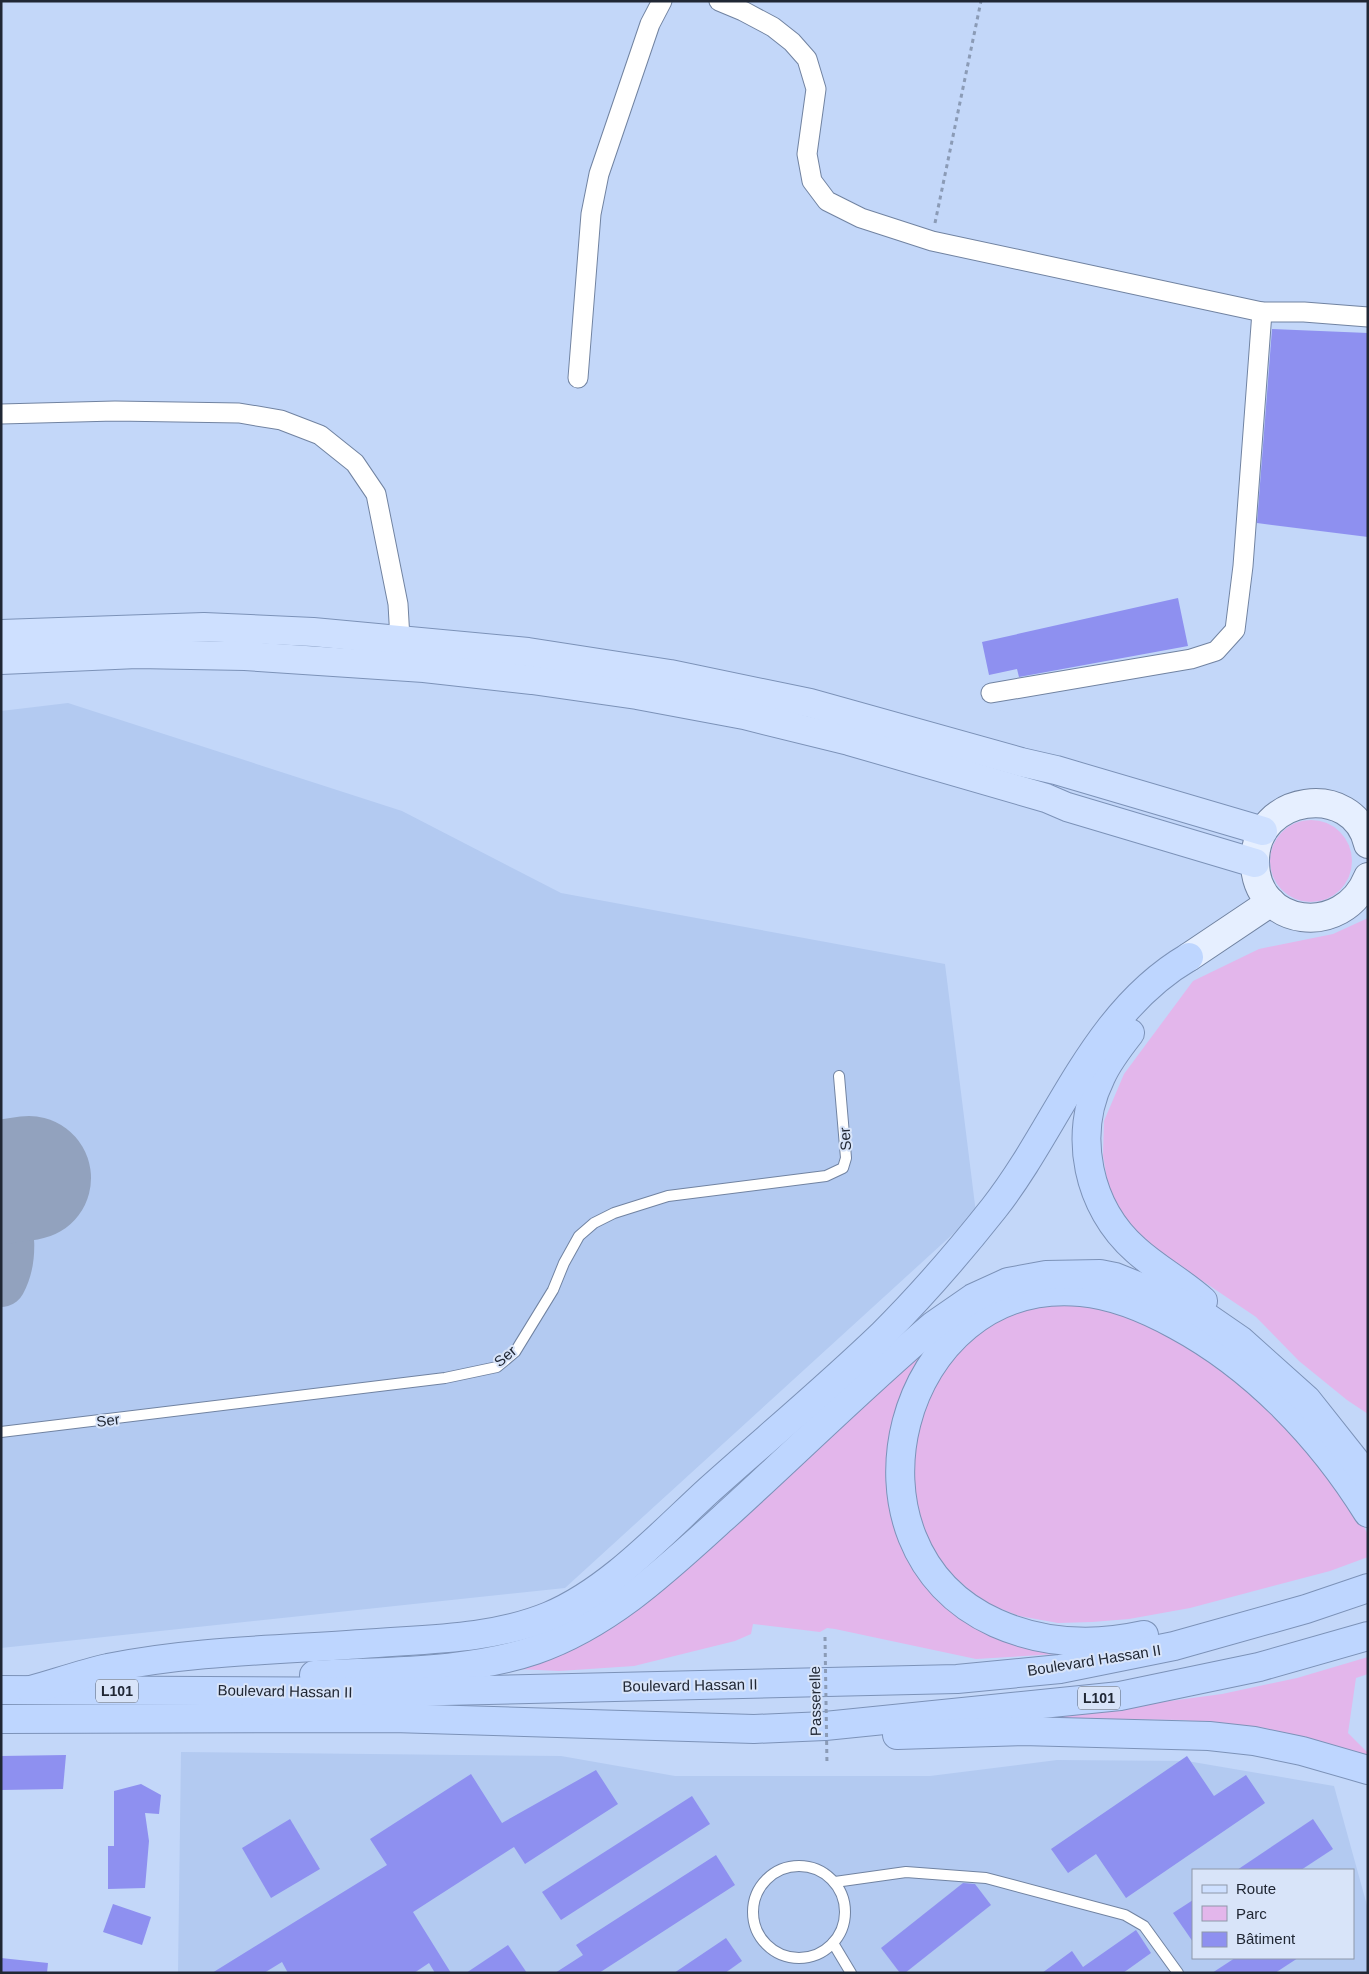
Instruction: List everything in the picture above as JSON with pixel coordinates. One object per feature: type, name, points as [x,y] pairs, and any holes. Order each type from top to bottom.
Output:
[{"type":"highway","points":[[1189,957],[1159,1002],[1133,1029],[1100,1077],[1092,1098],[1086,1123],[1087,1150],[1091,1174],[1104,1212],[1135,1249],[1200,1299],[1240,1340],[1307,1400],[1368,1477]]},
{"type":"highway","points":[[31,1690],[108,1668],[157,1661],[220,1654],[487,1634],[549,1616],[575,1603],[634,1558],[882,1334],[916,1300],[995,1206],[1071,1084],[1114,1023],[1164,971],[1189,957]]},
{"type":"highway","points":[[234,1690],[272,1677],[432,1668],[492,1661],[533,1651],[574,1634],[636,1593],[697,1542],[934,1325],[973,1298],[1008,1282],[1046,1275],[1100,1274],[1115,1276],[1195,1310],[1240,1340]]},
{"type":"highway","points":[[1290,1613],[1249,1614],[1132,1638],[1083,1642],[1049,1639],[1014,1631],[971,1610],[945,1587],[924,1562],[908,1530],[901,1503],[899,1465],[902,1442],[910,1408],[925,1374],[961,1332],[988,1312],[1005,1303],[1038,1294],[1068,1292],[1098,1294],[1113,1298],[1148,1311],[1186,1330],[1218,1351],[1251,1377],[1286,1409],[1319,1446],[1368,1513]]},
{"type":"highway","name":"Boulevard Hassan II","points":[[1,1690],[401,1692],[957,1679],[1060,1669],[1174,1646],[1290,1613],[1368,1588]]},
{"type":"highway","name":"Boulevard Hassan II","points":[[1,1719],[393,1718],[754,1729],[825,1726],[1120,1696],[1259,1667],[1368,1636]]},
{"type":"highway","points":[[825,1726],[850,1734],[875,1735],[1022,1731],[1209,1736],[1254,1741],[1302,1751],[1368,1770]]},
{"type":"main road","points":[[1,634],[204,627],[313,632],[528,652],[599,662],[749,689],[916,731],[1263,831]]},
{"type":"main road","points":[[1,660],[146,654],[254,657],[450,670],[638,695],[744,715],[849,741],[1046,798],[1066,807],[1254,863]]},
{"type":"main road","points":[[1364,828],[1344,811],[1327,804],[1308,802],[1290,807],[1274,816],[1263,831],[1256,846],[1254,863],[1263,891],[1272,902],[1286,912],[1302,918],[1320,918],[1337,913],[1351,904],[1363,890],[1368,877]]},
{"type":"main road","points":[[1189,957],[1272,902]]},
{"type":"street","points":[[578,378],[591,214],[599,174],[650,24],[662,1]]},
{"type":"street","points":[[719,1],[773,27],[792,42],[806,59],[816,89],[807,154],[812,180],[827,201],[861,218],[932,241],[1262,312],[1304,312],[1368,317]]},
{"type":"street","points":[[991,693],[1191,659],[1216,651],[1235,630],[1243,566],[1262,312]]},
{"type":"street","points":[[1,414],[115,411],[239,413],[281,420],[320,435],[355,463],[376,494],[398,604],[400,639]]},
{"type":"lane","name":"Ser","points":[[1,1432],[446,1378],[497,1367],[515,1352],[553,1290],[564,1262],[579,1236],[594,1223],[614,1213],[668,1196],[826,1176],[843,1168],[846,1158],[846,1143],[839,1076]]},
{"type":"lane","points":[[800,1865],[813,1867],[825,1873],[835,1882],[843,1900],[844,1919],[840,1932],[833,1943],[811,1957],[791,1957],[773,1950],[763,1941],[756,1930],[753,1904],[758,1891],[775,1872],[787,1867],[800,1865]]},
{"type":"lane","points":[[835,1882],[906,1872],[986,1878],[1125,1915],[1144,1926],[1178,1973]]},
{"type":"lane","points":[[833,1943],[851,1973]]},
{"type":"path","points":[[932,241],[981,1]]},
{"type":"path","name":"Passerelle","points":[[825,1637],[827,1765]]},
{"type":"shaded area","points":[[68,703],[402,811],[561,893],[945,964],[976,1213],[565,1588],[1,1648],[1,711]]},
{"type":"shaded area","points":[[181,1752],[561,1756],[675,1776],[930,1776],[1057,1760],[1187,1761],[1334,1786],[1368,1909],[1368,1973],[178,1973]]},
{"type":"green space","points":[[1311,820],[1327,823],[1340,832],[1349,845],[1352,861],[1349,877],[1340,890],[1327,899],[1311,902],[1295,899],[1282,890],[1273,877],[1270,861],[1273,845],[1282,832],[1295,823]]},
{"type":"green space","points":[[1368,918],[1368,1414],[1347,1400],[1299,1361],[1256,1317],[1170,1259],[1134,1231],[1121,1214],[1113,1198],[1107,1180],[1103,1155],[1104,1121],[1124,1074],[1193,981],[1259,949],[1333,934]]},
{"type":"green space","points":[[1074,1298],[1178,1335],[1270,1405],[1358,1515],[1368,1535],[1368,1557],[1330,1571],[1190,1608],[1129,1619],[1092,1622],[1058,1623],[1019,1616],[984,1602],[958,1580],[937,1560],[912,1512],[905,1454],[945,1359],[1010,1307]]},
{"type":"green space","points":[[943,1336],[912,1374],[892,1423],[886,1458],[886,1491],[893,1523],[905,1553],[924,1580],[948,1606],[987,1633],[1057,1654],[976,1659],[835,1629],[827,1628],[820,1632],[753,1624],[751,1634],[735,1641],[634,1666],[559,1671],[517,1669],[546,1661],[589,1642],[631,1615],[894,1376]]},
{"type":"green space","points":[[1368,1657],[1368,1674],[1356,1678],[1348,1733],[1368,1753],[1368,1757],[1265,1728],[1181,1720],[1043,1718],[1222,1694],[1297,1678]]},
{"type":"building","points":[[1272,329],[1368,333],[1368,537],[1257,523]]},
{"type":"building","points":[[1178,598],[1188,646],[1019,677],[1017,669],[989,675],[982,642]]},
{"type":"building","points":[[66,1755],[63,1789],[1,1790],[1,1756]]},
{"type":"building","points":[[1187,1756],[1214,1796],[1246,1775],[1265,1803],[1126,1898],[1096,1854],[1068,1873],[1051,1849]]},
{"type":"building","points":[[596,1770],[618,1804],[525,1864],[514,1847],[413,1912],[451,1973],[435,1973],[429,1963],[414,1973],[288,1973],[282,1962],[264,1973],[212,1973],[387,1865],[370,1839],[471,1774],[502,1823]]},
{"type":"building","points":[[141,1784],[161,1795],[159,1814],[145,1813],[149,1841],[145,1888],[108,1889],[108,1846],[114,1846],[114,1791]]},
{"type":"building","points":[[692,1796],[710,1824],[561,1920],[542,1892]]},
{"type":"building","points":[[290,1819],[320,1869],[271,1898],[242,1848]]},
{"type":"building","points":[[1313,1819],[1333,1849],[1303,1869],[1238,1869]]},
{"type":"building","points":[[716,1855],[735,1885],[599,1973],[555,1973],[583,1955],[576,1945]]},
{"type":"building","points":[[963,1883],[975,1884],[991,1905],[905,1973],[900,1973],[881,1948]]},
{"type":"building","points":[[1192,1901],[1192,1941],[1173,1913]]},
{"type":"building","points":[[113,1904],[151,1917],[142,1945],[103,1932]]},
{"type":"building","points":[[1136,1930],[1151,1953],[1123,1973],[1042,1973],[1072,1951],[1083,1967]]},
{"type":"building","points":[[726,1938],[742,1961],[725,1973],[674,1973]]},
{"type":"building","points":[[508,1945],[527,1973],[466,1973]]},
{"type":"building","points":[[1,1958],[48,1963],[47,1973],[1,1973]]},
{"type":"building","points":[[1233,1959],[1296,1959],[1275,1973],[1212,1973]]},
{"type":"taxiway","points":[[1,1205],[9,1234],[9,1254],[1,1282]]},
{"type":"runway","points":[[1,1182],[29,1178]]}]
